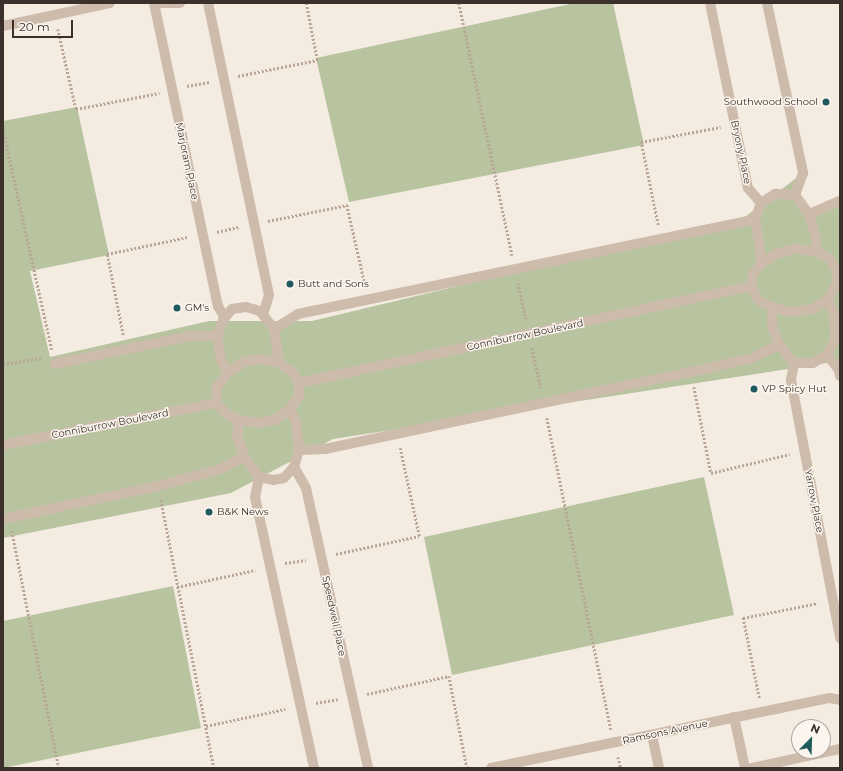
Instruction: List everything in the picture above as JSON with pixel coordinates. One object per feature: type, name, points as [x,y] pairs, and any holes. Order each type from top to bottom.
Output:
[{"type":"street","points":[[3,26],[110,3]]},
{"type":"street","name":"Marjoram Place","points":[[154,3],[218,306],[225,318]]},
{"type":"street","points":[[161,3],[180,3]]},
{"type":"street","points":[[208,3],[269,295],[263,315]]},
{"type":"street","name":"Bryony Place","points":[[710,3],[748,188],[761,203]]},
{"type":"street","points":[[767,3],[803,173],[795,195]]},
{"type":"street","points":[[762,263],[755,219],[761,203],[775,194],[795,195]]},
{"type":"street","points":[[795,195],[809,214],[816,238],[816,251]]},
{"type":"street","points":[[809,214],[840,201]]},
{"type":"street","points":[[274,329],[298,314],[660,237],[755,219]]},
{"type":"street","points":[[788,251],[816,251],[830,259],[839,271],[836,285],[828,299],[813,309],[792,312],[772,307],[759,300],[751,286],[753,274],[762,263],[776,254],[788,251]]},
{"type":"street","name":"Conniburrow Boulevard","points":[[299,384],[751,286]]},
{"type":"street","points":[[772,307],[772,325],[780,345],[794,363],[814,363],[827,355],[838,340],[834,315],[828,299]]},
{"type":"street","points":[[228,373],[221,360],[217,336],[225,318],[232,309],[246,307],[260,311],[274,329],[279,362]]},
{"type":"street","points":[[55,364],[190,336],[217,336]]},
{"type":"street","points":[[299,450],[325,449],[691,372],[752,358],[780,345]]},
{"type":"street","points":[[827,355],[839,370],[840,376]]},
{"type":"street","points":[[259,359],[279,362],[292,372],[299,384],[299,396],[290,409],[274,420],[258,423],[239,420],[225,413],[216,403],[217,386],[228,373],[243,362],[259,359]]},
{"type":"street","name":"Yarrow Place","points":[[794,363],[790,380],[840,638]]},
{"type":"street","name":"Conniburrow Boulevard","points":[[3,445],[216,403]]},
{"type":"street","points":[[239,420],[237,434],[244,457],[260,477],[274,480],[284,478],[294,467],[299,450],[296,422],[290,409]]},
{"type":"street","points":[[6,518],[158,486],[220,469],[244,457]]},
{"type":"street","name":"Speedwell Place","points":[[294,467],[306,488],[368,768]]},
{"type":"street","points":[[260,477],[255,497],[314,768]]},
{"type":"street","name":"Ramsons Avenue","points":[[494,768],[762,711],[830,698],[840,700]]},
{"type":"street","points":[[734,717],[745,768]]},
{"type":"street","points":[[652,735],[659,768]]},
{"type":"street","points":[[752,768],[840,749]]},
{"type":"path","points":[[459,3],[620,768]]},
{"type":"path","points":[[660,237],[641,142],[734,124]]},
{"type":"path","points":[[3,129],[55,364]]},
{"type":"path","points":[[126,349],[107,254],[203,234],[347,205],[369,299]]},
{"type":"path","points":[[3,364],[40,357],[55,364]]},
{"type":"path","points":[[691,372],[711,473],[804,450]]},
{"type":"path","points":[[158,486],[214,768]]},
{"type":"path","points":[[6,518],[59,768]]},
{"type":"path","points":[[762,711],[743,618],[833,600]]},
{"type":"path","points":[[206,726],[449,676],[467,768]]},
{"type":"green space","points":[[575,3],[613,3],[644,145],[349,202],[316,58]]},
{"type":"green space","points":[[77,107],[109,255],[30,271],[50,357],[209,321],[312,321],[745,217],[803,173],[795,195],[809,214],[840,201],[840,361],[333,439],[231,493],[3,538],[3,121]]},
{"type":"green space","points":[[704,477],[734,615],[452,675],[424,537]]},
{"type":"green space","points":[[173,586],[201,728],[3,768],[3,621]]},
{"type":"place","name":"Southwood School","points":[[826,102]]},
{"type":"place","name":"Butt and Sons","points":[[290,284]]},
{"type":"place","name":"GM's","points":[[177,308]]},
{"type":"place","name":"VP Spicy Hut","points":[[754,389]]},
{"type":"place","name":"B&K News","points":[[209,512]]}]
